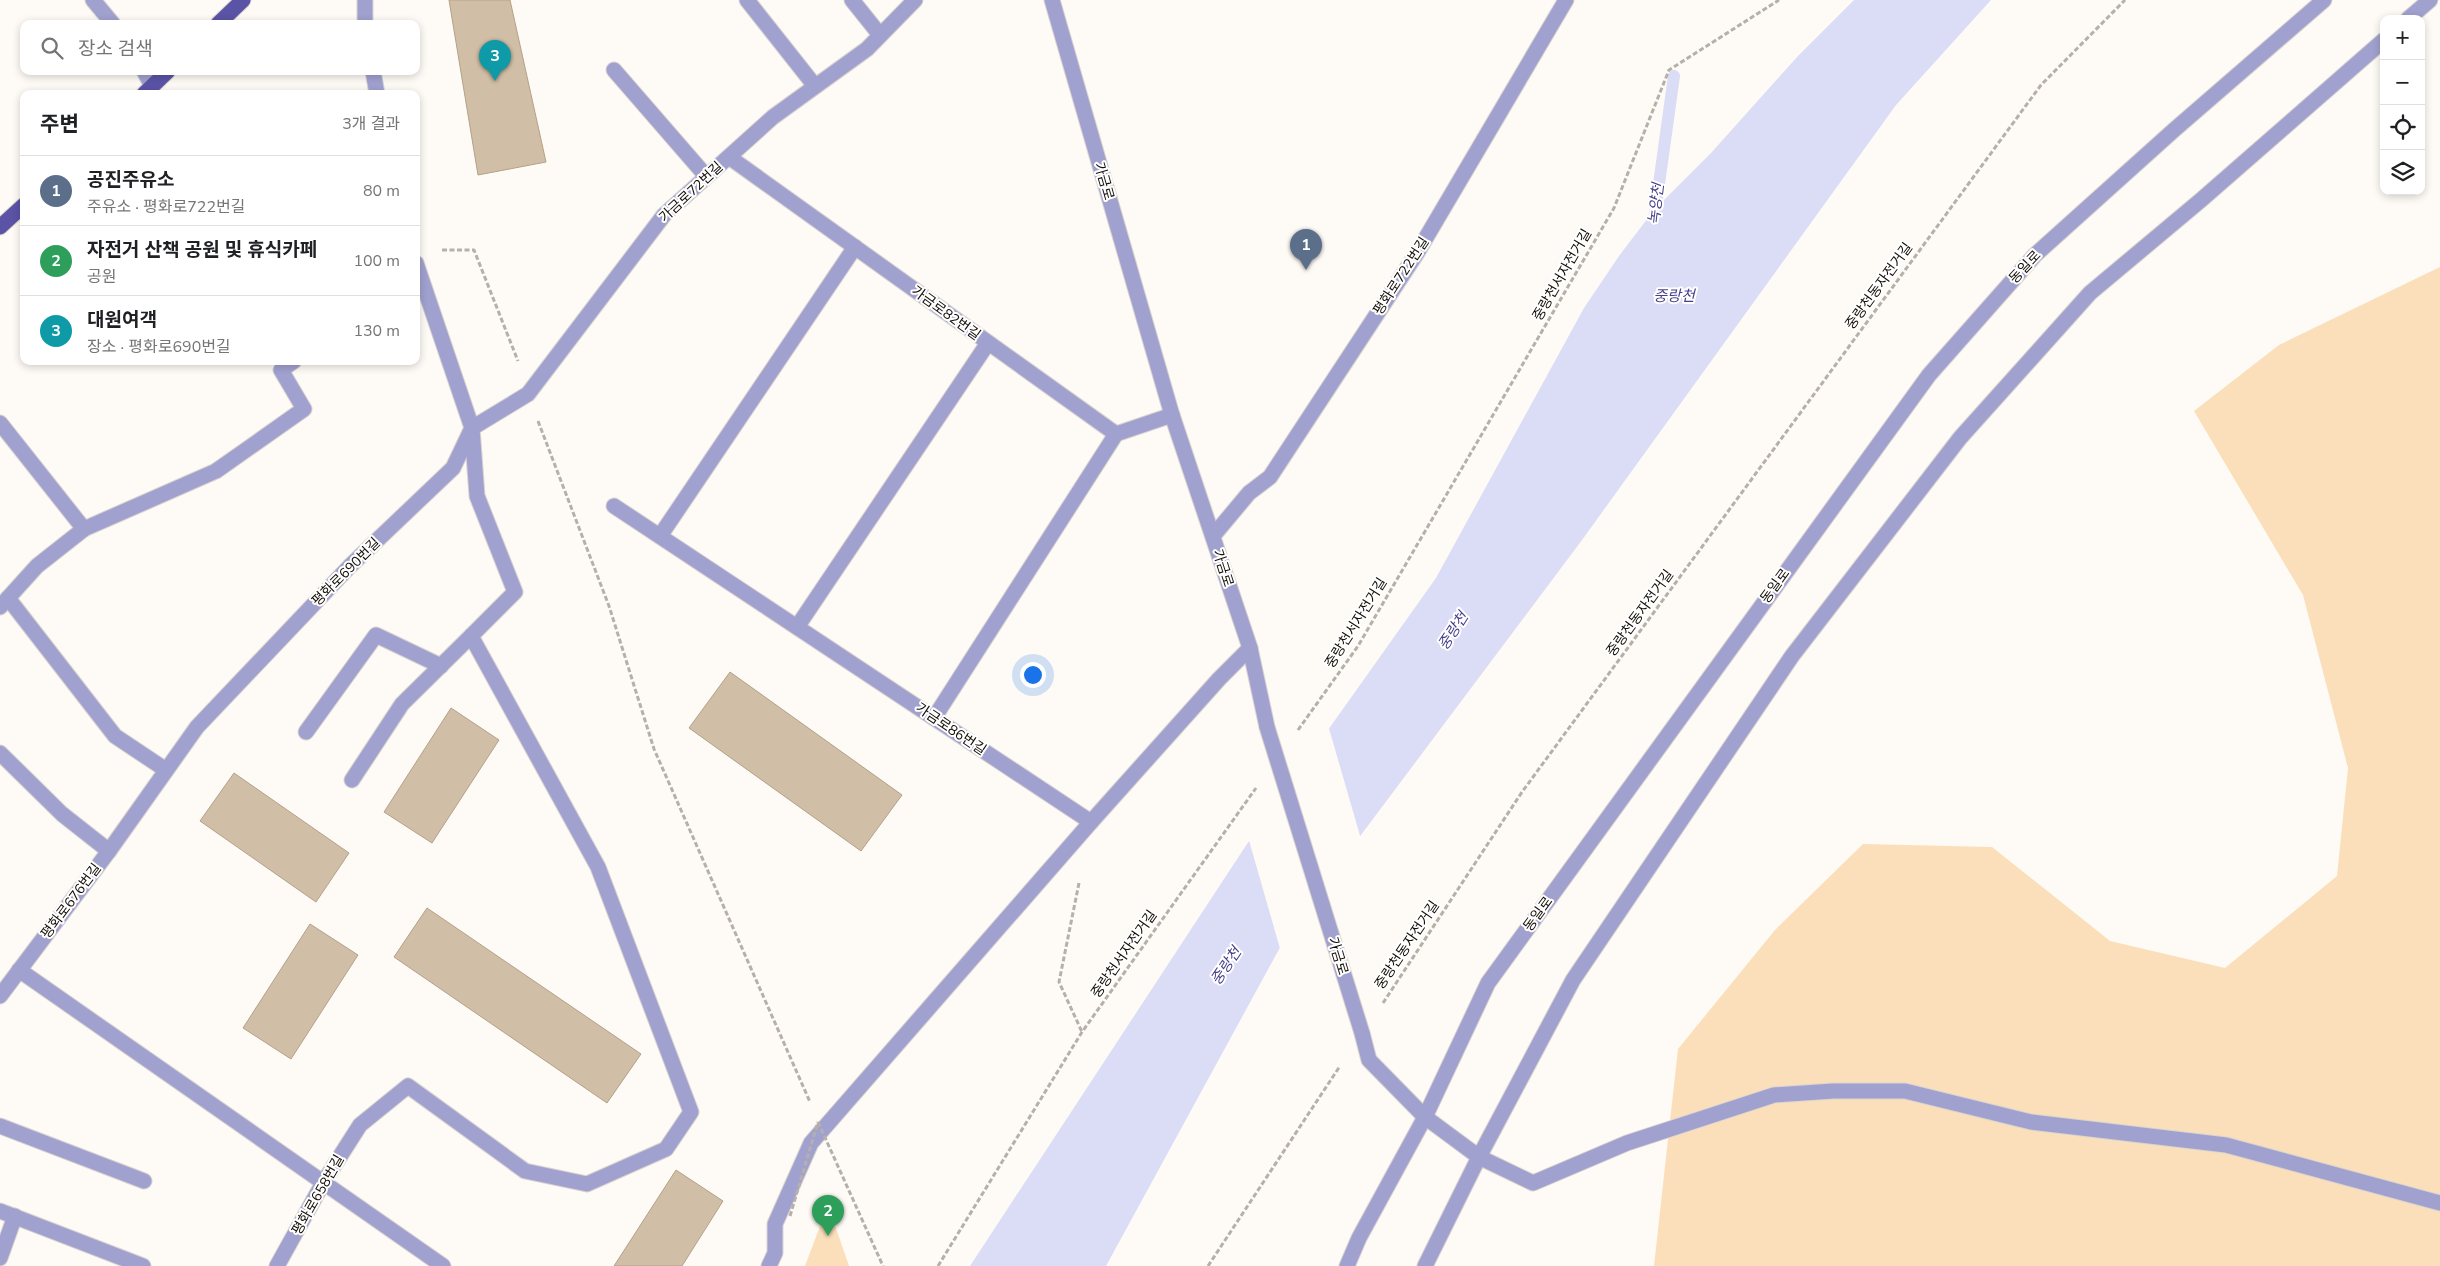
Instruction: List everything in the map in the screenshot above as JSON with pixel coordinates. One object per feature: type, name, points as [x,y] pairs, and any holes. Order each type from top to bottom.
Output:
[{"type":"main road","points":[[222,20],[243,0]]},
{"type":"main road","points":[[148,90],[164,75]]},
{"type":"main road","points":[[0,227],[20,209]]},
{"type":"street","points":[[93,0],[109,20]]},
{"type":"street","points":[[365,0],[365,20]]},
{"type":"street","points":[[747,0],[815,86]]},
{"type":"street","points":[[852,0],[880,35]]},
{"type":"street","name":"가금로72번길","points":[[472,428],[528,394],[664,215],[773,117],[867,49],[915,0]]},
{"type":"street","name":"가금로","points":[[1052,0],[1172,415],[1250,648],[1267,726],[1369,1060],[1425,1118],[1479,1157],[1533,1183],[1627,1143],[1774,1095],[1833,1091],[1905,1091],[2031,1122],[2226,1145],[2440,1203]]},
{"type":"street","name":"평화로722번길","points":[[1213,536],[1249,493],[1270,477],[1417,253],[1566,0]]},
{"type":"street","name":"동일로","points":[[1347,1266],[1359,1238],[1425,1118],[1488,983],[1929,375],[2034,255],[2324,0]]},
{"type":"street","points":[[2413,15],[2430,0]]},
{"type":"street","points":[[1425,1266],[1479,1157],[1573,980],[1792,656],[1960,438],[2090,292],[2202,200],[2380,44]]},
{"type":"street","points":[[614,70],[706,176]]},
{"type":"street","points":[[145,75],[148,90]]},
{"type":"street","points":[[374,75],[377,90]]},
{"type":"street","name":"가금로82번길","points":[[729,157],[1116,434]]},
{"type":"street","points":[[660,536],[855,247]]},
{"type":"street","points":[[352,780],[402,704],[515,592],[477,496],[472,428],[420,282]]},
{"type":"street","points":[[797,627],[988,343]]},
{"type":"street","points":[[166,770],[115,736],[4,602],[37,566],[84,529],[216,471],[304,409],[281,370],[288,365]]},
{"type":"street","points":[[934,718],[1116,434],[1172,415]]},
{"type":"street","points":[[0,423],[84,529]]},
{"type":"street","name":"평화로690번길","points":[[109,850],[204,720],[350,566],[453,468],[472,428]]},
{"type":"street","name":"가금로86번길","points":[[614,506],[1091,822]]},
{"type":"street","points":[[306,732],[376,635],[441,666]]},
{"type":"street","name":"평화로658번길","points":[[279,1265],[323,1183],[360,1125],[408,1086],[525,1171],[587,1184],[666,1149],[691,1112],[598,867],[471,636]]},
{"type":"street","points":[[769,1266],[775,1253],[775,1224],[811,1143],[1091,822],[1219,679],[1250,648]]},
{"type":"street","name":"평화로676번길","points":[[0,753],[62,814],[109,850],[2,990]]},
{"type":"street","points":[[19,970],[443,1266]]},
{"type":"street","points":[[0,1126],[144,1182]]},
{"type":"street","points":[[0,1211],[143,1266]]},
{"type":"street","points":[[0,1258],[15,1216]]},
{"type":"path","name":"중랑천서자전거길","points":[[1295,734],[1358,646],[1614,208],[1669,70],[1779,0]]},
{"type":"path","name":"중랑천동자전거길","points":[[1379,1008],[1522,792],[2029,101],[2041,85],[2125,0]]},
{"type":"path","points":[[436,250],[474,250],[520,367],[528,394],[609,606],[654,749],[811,1104]]},
{"type":"path","name":"중랑천서자전거길","points":[[938,1266],[1082,1032],[1260,783]]},
{"type":"path","points":[[1079,878],[1059,982],[1082,1032]]},
{"type":"path","points":[[1208,1266],[1346,1058]]},
{"type":"path","points":[[815,1113],[883,1266]]},
{"type":"path","points":[[790,1216],[818,1122]]},
{"type":"shaded area","points":[[2440,267],[2440,1266],[1654,1266],[1678,1049],[1775,930],[1863,844],[1992,847],[2110,941],[2225,968],[2337,876],[2348,768],[2303,595],[2194,411],[2279,345]]},
{"type":"shaded area","points":[[828,1205],[849,1266],[805,1266]]},
{"type":"water","name":"중랑천","points":[[1854,0],[1991,0],[1896,105],[1582,540],[1289,931],[1106,1266],[970,1266],[1247,844],[1436,578],[1584,308],[1619,256],[1654,210],[1711,153],[1798,56]]},
{"type":"pier","points":[[1328,725],[1361,839],[1292,933],[1281,952],[1248,837]]},
{"type":"building","points":[[449,0],[510,0],[546,162],[478,175]]},
{"type":"building","points":[[730,672],[902,795],[861,851],[689,728]]},
{"type":"building","points":[[451,708],[499,740],[432,843],[384,812]]},
{"type":"building","points":[[234,773],[349,853],[316,902],[200,821]]},
{"type":"building","points":[[427,908],[641,1054],[607,1103],[394,957]]},
{"type":"building","points":[[310,924],[358,955],[291,1059],[243,1028]]},
{"type":"building","points":[[676,1170],[723,1201],[682,1266],[614,1266]]},
{"type":"waterway","name":"녹양천","points":[[1653,227],[1674,76]]},
{"type":"place","name":"대원여객","points":[[495,81]]},
{"type":"place","name":"공진주유소","points":[[1306,270]]},
{"type":"place","name":"자전거 산책 공원 및 휴식카페","points":[[828,1236]]}]
